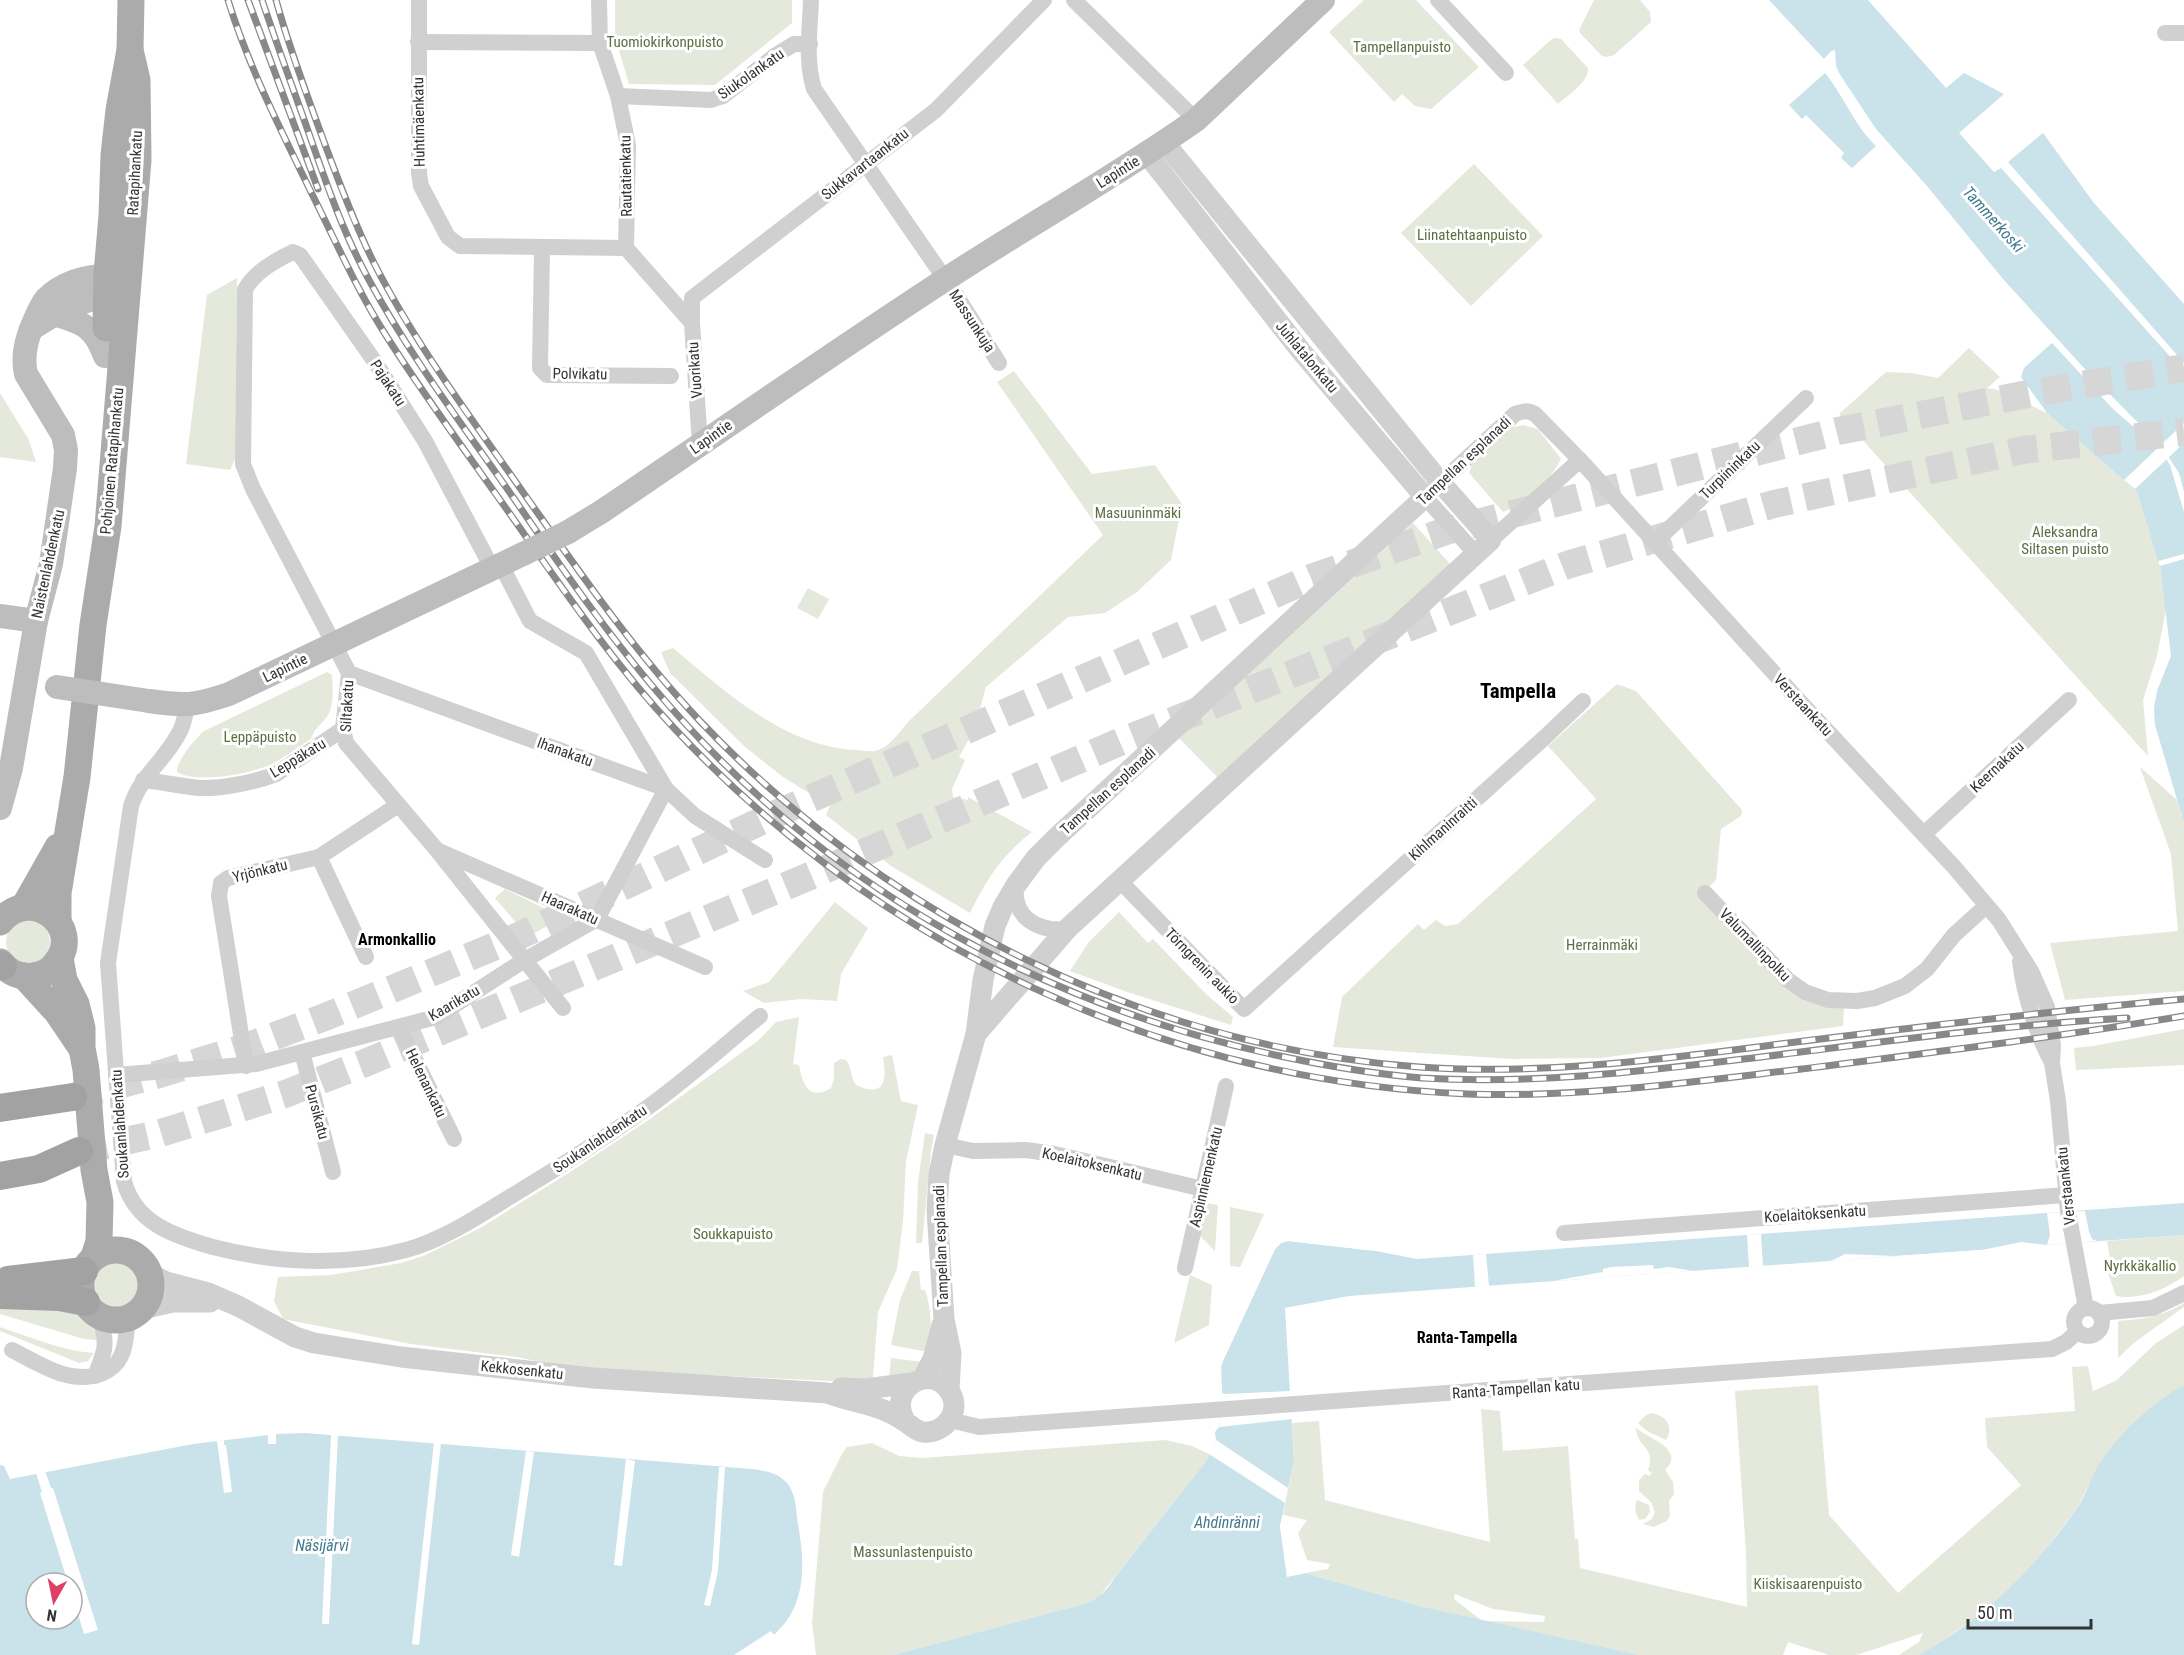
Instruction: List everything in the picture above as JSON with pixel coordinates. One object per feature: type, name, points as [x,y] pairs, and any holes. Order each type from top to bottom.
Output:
[{"type":"highway","points":[[0,1091],[72,1090],[0,1108]]},
{"type":"highway","points":[[0,1160],[79,1151],[39,1169],[0,1176]]},
{"type":"highway","points":[[0,1280],[14,1281],[89,1264]]},
{"type":"highway","points":[[0,1295],[59,1297],[91,1308]]},
{"type":"main road","name":"Ratapihankatu","points":[[117,286],[138,160],[137,80],[130,50],[131,0]]},
{"type":"main road","name":"Lapintie","points":[[26,682],[148,701],[200,704],[251,685],[568,532],[945,280],[1156,148],[1196,120],[1323,0]]},
{"type":"main road","name":"Naistenlahdenkatu","points":[[0,808],[11,768],[36,621],[51,564],[63,488],[66,450],[63,435],[57,423],[26,374],[24,358],[31,329],[45,300],[61,288],[88,277],[117,286]]},
{"type":"main road","points":[[31,329],[68,306],[117,286]]},
{"type":"main road","name":"Pohjoinen Ratapihankatu","points":[[93,625],[88,589],[105,356],[117,286]]},
{"type":"main road","name":"Pohjoinen Ratapihankatu","points":[[60,957],[64,939],[58,921],[60,876],[77,777],[93,625],[108,526],[117,286]]},
{"type":"main road","points":[[54,314],[82,323],[91,330],[98,339],[105,356]]},
{"type":"main road","points":[[0,616],[36,621]]},
{"type":"main road","name":"Pohjoinen Ratapihankatu","points":[[24,907],[70,828]]},
{"type":"main road","points":[[0,922],[8,914],[24,907],[39,908],[58,921]]},
{"type":"main road","points":[[7,967],[41,975],[49,970],[60,957]]},
{"type":"main road","points":[[60,957],[64,980],[76,1004],[82,1028],[94,1170],[100,1202],[99,1241],[81,1284],[91,1308],[112,1320],[135,1314],[151,1292],[144,1265],[100,1202]]},
{"type":"main road","points":[[7,967],[52,1006],[82,1048]]},
{"type":"main road","points":[[89,1264],[102,1253],[121,1250],[144,1265]]},
{"type":"street","name":"Huhtimäenkatu","points":[[419,0],[419,173],[421,186],[448,237],[460,246],[542,249],[626,248]]},
{"type":"street","name":"Rautatienkatu","points":[[599,0],[600,43],[624,119],[628,152],[626,248]]},
{"type":"street","name":"Massunkuja","points":[[811,0],[810,73],[814,89],[999,363]]},
{"type":"street","name":"Sukkavartaankatu","points":[[692,323],[692,298],[936,110],[1044,0]]},
{"type":"street","points":[[1074,0],[1196,120]]},
{"type":"street","points":[[1438,0],[1506,73]]},
{"type":"street","points":[[2165,33],[2184,33]]},
{"type":"street","points":[[418,42],[600,43]]},
{"type":"street","name":"Siukolankatu","points":[[618,96],[711,100],[723,96],[794,44],[810,44]]},
{"type":"street","name":"Juhlatalonkatu","points":[[1156,148],[1291,338],[1483,547]]},
{"type":"street","name":"Vuorikatu","points":[[626,248],[692,323],[700,445]]},
{"type":"street","name":"Polvikatu","points":[[542,249],[540,368],[547,375],[671,376]]},
{"type":"street","name":"Pajakatu","points":[[250,280],[283,257],[293,252],[300,255],[375,362],[425,441],[530,621],[586,653],[666,789]]},
{"type":"street","name":"Siltakatu","points":[[250,280],[244,298],[243,464],[253,489],[349,673],[344,729],[346,743],[436,849],[523,961],[563,1008]]},
{"type":"street","name":"Turpiininkatu","points":[[1654,543],[1806,398]]},
{"type":"street","name":"Tampellan esplanadi","points":[[949,1390],[951,1353],[944,1318],[937,1210],[939,1174],[976,1034],[983,980],[995,926],[1016,885],[1036,858],[1057,837],[1504,423],[1524,410],[1535,414],[1580,460],[1483,547],[1126,887],[1067,929],[976,1034]]},
{"type":"street","name":"Verstaankatu","points":[[1580,460],[1924,834],[2009,934],[2020,954],[2022,975],[2042,1046],[2052,1063],[2073,1243],[2092,1310]]},
{"type":"street","name":"Ihanakatu","points":[[349,673],[666,789],[695,816],[765,860]]},
{"type":"street","name":"Keernakatu","points":[[1924,834],[2070,700]]},
{"type":"street","name":"Kihlmaninraitti","points":[[1301,956],[1583,701]]},
{"type":"street","name":"Soukanlahdenkatu","points":[[187,705],[179,734],[143,780],[131,806],[108,963],[124,1181],[129,1198],[148,1220],[181,1237],[235,1253],[278,1260],[317,1262],[388,1254],[413,1248],[472,1220],[582,1153],[646,1109],[760,1016]]},
{"type":"street","name":"Leppäkatu","points":[[143,780],[207,788],[267,777],[276,774],[344,729]]},
{"type":"street","points":[[597,920],[666,789]]},
{"type":"street","name":"Yrjönkatu","points":[[246,1066],[219,896],[221,883],[228,878],[319,857],[398,805]]},
{"type":"street","name":"Haarakatu","points":[[436,849],[705,967]]},
{"type":"street","points":[[319,857],[366,957]]},
{"type":"street","points":[[1016,885],[1017,905],[1031,922],[1055,930],[1067,929]]},
{"type":"street","name":"Törngrenin aukio","points":[[1126,887],[1244,1009],[1301,956]]},
{"type":"street","name":"Valumallinpolku","points":[[1705,893],[1788,980],[1805,992],[1828,1000],[1857,1001],[1875,998],[1905,986],[1927,969],[1954,935],[1986,906]]},
{"type":"street","name":"Kaarikatu","points":[[116,1075],[246,1066],[436,1017],[523,961],[597,920]]},
{"type":"street","name":"Helenankatu","points":[[399,1027],[454,1139]]},
{"type":"street","name":"Pursikatu","points":[[302,1052],[333,1172]]},
{"type":"street","name":"Aspinniemenkatu","points":[[1185,1268],[1226,1086]]},
{"type":"street","name":"Koelaitoksenkatu","points":[[945,1145],[973,1151],[1026,1150],[1054,1154],[1203,1189]]},
{"type":"street","name":"Koelaitoksenkatu","points":[[1564,1233],[2067,1203]]},
{"type":"street","name":"Kekkosenkatu","points":[[144,1265],[166,1282],[208,1293],[254,1314],[295,1337],[314,1343],[401,1357],[593,1378],[827,1393],[879,1408],[905,1421]]},
{"type":"street","points":[[2092,1310],[2103,1320],[2102,1327],[2098,1334],[2084,1336],[2077,1332],[2074,1325],[2074,1318],[2079,1311],[2092,1310],[2153,1308],[2184,1293]]},
{"type":"street","name":"Kekkosenkatu","points":[[135,1314],[173,1302],[227,1302]]},
{"type":"street","points":[[91,1308],[105,1333],[105,1345],[95,1376]]},
{"type":"street","points":[[12,1350],[60,1373],[85,1378],[95,1376],[117,1365],[135,1314]]},
{"type":"street","name":"Tampellan esplanadi","points":[[917,1381],[933,1359],[944,1318]]},
{"type":"street","name":"Ranta-Tampellan katu","points":[[950,1420],[979,1427],[1154,1408],[1222,1409],[1291,1405],[2052,1349],[2066,1342],[2077,1332]]},
{"type":"street","points":[[938,1380],[949,1390],[954,1402],[950,1420],[942,1428],[925,1432],[914,1429],[905,1421],[901,1411],[903,1393],[917,1381],[938,1380]]},
{"type":"street","name":"Kekkosenkatu","points":[[827,1393],[841,1388],[866,1389],[917,1381]]},
{"type":"green space","name":"Tuomiokirkonpuisto","points":[[615,0],[792,0],[792,23],[715,85],[629,84],[615,37]]},
{"type":"green space","name":"Tampellanpuisto","points":[[1364,0],[1416,0],[1479,67],[1431,109],[1415,106],[1402,94],[1394,102],[1329,32]]},
{"type":"green space","points":[[1594,0],[1640,0],[1650,12],[1651,22],[1614,55],[1602,56],[1579,30]]},
{"type":"green space","points":[[1552,39],[1561,39],[1588,68],[1582,83],[1558,104],[1523,65]]},
{"type":"green space","name":"Liinatehtaanpuisto","points":[[1474,164],[1543,236],[1471,306],[1401,233]]},
{"type":"green space","points":[[237,278],[236,457],[230,470],[186,464],[207,295]]},
{"type":"green space","name":"Aleksandra Siltasen puisto","points":[[1969,348],[2000,377],[1987,388],[1998,390],[2047,413],[2137,492],[2160,566],[2166,610],[2157,656],[2143,700],[2148,756],[1839,414],[1886,372],[1911,373],[1938,378]]},
{"type":"green space","name":"Masuuninmäki","points":[[1014,371],[1092,474],[1155,465],[1182,504],[1171,560],[1137,592],[1105,613],[1068,617],[986,687],[974,730],[959,757],[965,760],[952,789],[953,797],[968,800],[968,797],[1032,832],[996,868],[970,913],[891,866],[826,815],[830,806],[783,777],[744,746],[670,673],[661,652],[673,648],[735,699],[780,728],[804,739],[829,746],[869,751],[879,750],[889,744],[908,722],[1103,535],[997,382]]},
{"type":"green space","points":[[0,393],[29,440],[36,462],[0,457]]},
{"type":"green space","points":[[1523,425],[1538,429],[1561,459],[1537,491],[1503,512],[1469,473],[1472,465],[1509,428]]},
{"type":"green space","points":[[1413,523],[1452,566],[1220,780],[1179,738]]},
{"type":"green space","points":[[808,588],[829,599],[818,619],[797,608]]},
{"type":"green space","name":"Leppäpuisto","points":[[327,672],[332,675],[331,706],[328,715],[314,731],[311,739],[272,764],[251,771],[210,777],[186,776],[177,772],[183,756],[204,731]]},
{"type":"green space","name":"Herrainmäki","points":[[1617,684],[1636,691],[1742,810],[1741,816],[1721,829],[1716,880],[1702,894],[1759,956],[1844,1008],[1843,1026],[1601,1058],[1511,1059],[1333,1047],[1342,997],[1418,924],[1424,930],[1436,920],[1445,926],[1458,924],[1596,799],[1548,746]]},
{"type":"green space","points":[[2140,767],[2177,800],[2184,823],[2184,991],[2065,1000],[2050,943],[2178,931],[2171,854]]},
{"type":"green space","points":[[505,889],[558,915],[556,921],[528,937],[495,898]]},
{"type":"green space","points":[[835,902],[868,928],[841,974],[837,1001],[801,999],[764,1003],[743,991],[769,982]]},
{"type":"green space","points":[[1119,912],[1148,943],[1153,939],[1207,995],[1233,1017],[1231,1025],[1070,971],[1088,943]]},
{"type":"green space","points":[[28,920],[43,927],[50,942],[43,957],[28,964],[13,957],[6,942],[13,927]]},
{"type":"green space","name":"Soukkapuisto","points":[[799,1017],[793,1064],[799,1065],[802,1078],[812,1092],[823,1092],[831,1088],[834,1063],[841,1059],[848,1063],[856,1085],[866,1089],[878,1088],[884,1080],[883,1057],[892,1055],[901,1101],[918,1105],[906,1161],[903,1221],[897,1269],[878,1312],[873,1378],[851,1382],[599,1370],[411,1344],[283,1319],[274,1301],[278,1277],[331,1275],[401,1263],[448,1244],[480,1228],[647,1121],[759,1040],[776,1022]]},
{"type":"green space","points":[[2184,1029],[2184,1065],[2076,1070],[2074,1048]]},
{"type":"green space","points":[[925,1133],[934,1135],[922,1243],[916,1243],[918,1182]]},
{"type":"green space","points":[[1206,1203],[1218,1205],[1215,1251],[1199,1235]]},
{"type":"green space","points":[[1230,1207],[1264,1214],[1240,1267],[1230,1266]]},
{"type":"green space","name":"Nyrkkäkallio","points":[[2184,1235],[2184,1276],[2152,1293],[2134,1297],[2116,1296],[2106,1267],[2110,1259],[2107,1241]]},
{"type":"green space","points":[[117,1263],[133,1269],[139,1285],[133,1301],[117,1307],[101,1301],[95,1285],[101,1269]]},
{"type":"green space","points":[[912,1271],[919,1271],[921,1290],[925,1290],[929,1305],[931,1328],[928,1352],[891,1345],[900,1300]]},
{"type":"green space","points":[[1190,1275],[1212,1285],[1209,1325],[1174,1343]]},
{"type":"green space","points":[[2184,1303],[2184,1307],[2135,1342],[2118,1358],[2118,1321],[2152,1316]]},
{"type":"green space","points":[[0,1304],[75,1311],[90,1323],[97,1340],[84,1339],[0,1314]]},
{"type":"green space","name":"Kiiskisaarenpuisto","points":[[2184,1325],[2184,1385],[2102,1459],[2077,1508],[2034,1565],[1988,1609],[1919,1655],[1899,1655],[1919,1642],[1923,1633],[1857,1655],[1829,1655],[1788,1642],[1783,1655],[1639,1655],[1484,1621],[1544,1622],[1545,1616],[1493,1609],[1455,1594],[1454,1599],[1481,1620],[1420,1606],[1305,1573],[1328,1569],[1330,1564],[1307,1560],[1298,1533],[1307,1520],[1283,1515],[1294,1461],[1292,1423],[1319,1421],[1325,1500],[1490,1542],[1481,1409],[1500,1411],[1503,1451],[1568,1446],[1575,1539],[1578,1539],[1580,1568],[1747,1607],[1746,1552],[1735,1391],[1818,1385],[1829,1515],[1898,1593],[2021,1485],[1987,1447],[1985,1418],[2075,1411],[2072,1367],[2088,1366],[2093,1391],[2117,1380],[2156,1343]]},
{"type":"green space","points":[[0,1327],[58,1347],[94,1353],[88,1361],[79,1363],[0,1331]]},
{"type":"green space","points":[[891,1358],[923,1362],[908,1374],[889,1380]]},
{"type":"green space","points":[[1652,1413],[1667,1422],[1669,1430],[1666,1440],[1647,1431],[1638,1423],[1646,1415]]},
{"type":"green space","points":[[1636,1428],[1663,1445],[1671,1456],[1670,1463],[1665,1470],[1673,1482],[1674,1494],[1669,1501],[1670,1515],[1667,1521],[1654,1527],[1643,1524],[1652,1519],[1655,1512],[1651,1502],[1639,1491],[1639,1480],[1645,1474],[1649,1476],[1652,1473],[1648,1470],[1650,1456],[1639,1439]]},
{"type":"green space","name":"Massunlastenpuisto","points":[[1165,1440],[1192,1446],[1209,1454],[1206,1461],[1099,1597],[1087,1603],[893,1655],[816,1655],[812,1623],[823,1492],[847,1447],[872,1443],[899,1456],[922,1458]]},
{"type":"green space","points":[[1637,1500],[1649,1505],[1650,1512],[1645,1519],[1639,1520],[1635,1508]]},
{"type":"water","name":"Tammerkoski","points":[[1769,0],[1868,0],[1946,88],[1964,73],[2004,94],[1959,133],[1994,172],[2001,168],[2184,372],[2184,492],[2179,473],[2162,447],[2083,367],[2003,279],[1927,186],[1876,129],[1839,73],[1835,50],[1824,59]]},
{"type":"water","points":[[1825,73],[1861,129],[1876,146],[1852,168],[1841,158],[1844,153],[1806,115],[1802,119],[1789,105]]},
{"type":"water","points":[[2043,133],[2094,203],[2184,304],[2184,363],[2008,162]]},
{"type":"water","points":[[2052,343],[2113,409],[2159,449],[2165,457],[2170,465],[2184,512],[2184,554],[2158,561],[2137,492],[2047,413],[2021,377],[2024,368]]},
{"type":"water","points":[[2184,559],[2184,823],[2155,725],[2154,708],[2157,691],[2171,656],[2160,566]]},
{"type":"water","name":"Ahdinränni","points":[[2184,1203],[2184,1235],[1349,1296],[1285,1308],[1294,1461],[1280,1526],[1287,1576],[1305,1573],[1420,1606],[1639,1655],[893,1655],[1087,1603],[1104,1592],[1206,1461],[1216,1440],[1215,1432],[1219,1427],[1226,1394],[1222,1393],[1221,1365],[1275,1249],[1281,1243],[1288,1241],[1376,1251],[1417,1259]]},
{"type":"water","points":[[2184,1385],[2184,1655],[1919,1655],[1965,1626],[2006,1592],[2042,1553],[2075,1511],[2099,1464],[2111,1447],[2139,1417]]},
{"type":"water","name":"Näsijärvi","points":[[305,1433],[766,1471],[780,1477],[789,1485],[795,1501],[802,1554],[798,1597],[785,1624],[771,1638],[744,1655],[0,1655],[0,1465],[4,1466],[10,1479],[193,1444],[268,1435],[268,1444],[276,1444],[276,1434]]},
{"type":"pier","points":[[2184,423],[2184,443],[2135,489],[2124,480]]},
{"type":"pier","points":[[2085,1211],[2089,1232],[2092,1239],[2097,1241],[2047,1245],[2050,1235],[2047,1213]]},
{"type":"pier","points":[[1761,1234],[1763,1266],[1749,1267],[1747,1235]]},
{"type":"pier","points":[[1288,1238],[1376,1248],[1376,1251],[1288,1241],[1281,1243],[1275,1249],[1223,1361],[1220,1370],[1222,1393],[1219,1392],[1217,1370],[1220,1359],[1272,1248],[1279,1241]]},
{"type":"pier","points":[[2021,1242],[2047,1245],[2035,1249],[1918,1257],[1895,1256],[1982,1250]]},
{"type":"pier","points":[[1486,1254],[1489,1286],[1475,1287],[1473,1255]]},
{"type":"pier","points":[[1845,1254],[1895,1256],[1831,1261]]},
{"type":"pier","points":[[1653,1265],[1654,1269],[1669,1267],[1693,1271],[1553,1281],[1603,1272],[1603,1269],[1611,1267]]},
{"type":"pier","points":[[1290,1391],[1292,1419],[1219,1427],[1226,1394]]},
{"type":"pier","points":[[331,1435],[338,1435],[329,1624],[322,1624]]},
{"type":"pier","points":[[224,1440],[232,1492],[224,1493],[217,1441]]},
{"type":"pier","points":[[1216,1440],[1288,1488],[1285,1503],[1209,1454]]},
{"type":"pier","points":[[434,1442],[441,1443],[419,1645],[412,1644]]},
{"type":"pier","points":[[526,1451],[534,1452],[519,1557],[511,1555]]},
{"type":"pier","points":[[626,1459],[635,1461],[622,1566],[614,1565]]},
{"type":"pier","points":[[719,1467],[725,1467],[718,1571],[710,1606],[704,1605],[712,1570]]},
{"type":"pier","points":[[45,1471],[51,1488],[53,1488],[79,1571],[64,1571],[36,1473]]},
{"type":"pier","points":[[1283,1515],[1286,1515],[1283,1526],[1289,1573],[1305,1570],[1311,1572],[1287,1577],[1280,1526]]},
{"type":"pier","points":[[84,1586],[98,1630],[84,1634],[83,1631]]},
{"type":"pier","points":[[787,1621],[790,1621],[776,1638],[749,1655],[734,1655],[771,1631],[774,1635]]},
{"type":"tunnel","points":[[73,1097],[163,1073],[246,1047],[325,1017],[510,940],[776,814],[1311,578],[1446,531],[1838,431],[2033,393],[2184,368]]},
{"type":"tunnel","points":[[79,1151],[157,1134],[219,1115],[285,1094],[365,1063],[810,876],[1122,741],[1567,565],[1774,504],[2023,450],[2184,432]]},
{"type":"railway","points":[[228,0],[246,50],[277,122],[376,320],[450,430],[571,601],[631,679],[674,728],[755,806],[842,876],[936,937],[1035,989],[1138,1030],[1245,1062],[1355,1084],[1467,1094],[1509,1095],[1677,1084],[1993,1044],[2184,1016]]},
{"type":"railway","points":[[248,0],[318,189]]},
{"type":"railway","points":[[262,0],[334,204],[369,280],[402,337],[439,392],[595,613],[659,694],[743,782],[810,839],[880,890],[954,935],[1032,974],[1112,1008],[1195,1035],[1315,1063],[1422,1078],[1466,1080],[1596,1075],[1992,1029],[2127,1018]]},
{"type":"railway","points":[[276,0],[298,70],[340,186],[367,248],[390,292],[424,350],[462,406],[628,636],[699,720],[772,791],[852,855],[937,911],[1027,960],[1121,1000],[1218,1032],[1317,1054],[1419,1067],[1466,1069],[1608,1064],[1990,1019],[2184,999]]},
{"type":"district","name":"Tampella","points":[[1518,691]]},
{"type":"district","name":"Armonkallio","points":[[397,939]]},
{"type":"district","name":"Ranta-Tampella","points":[[1467,1337]]}]
